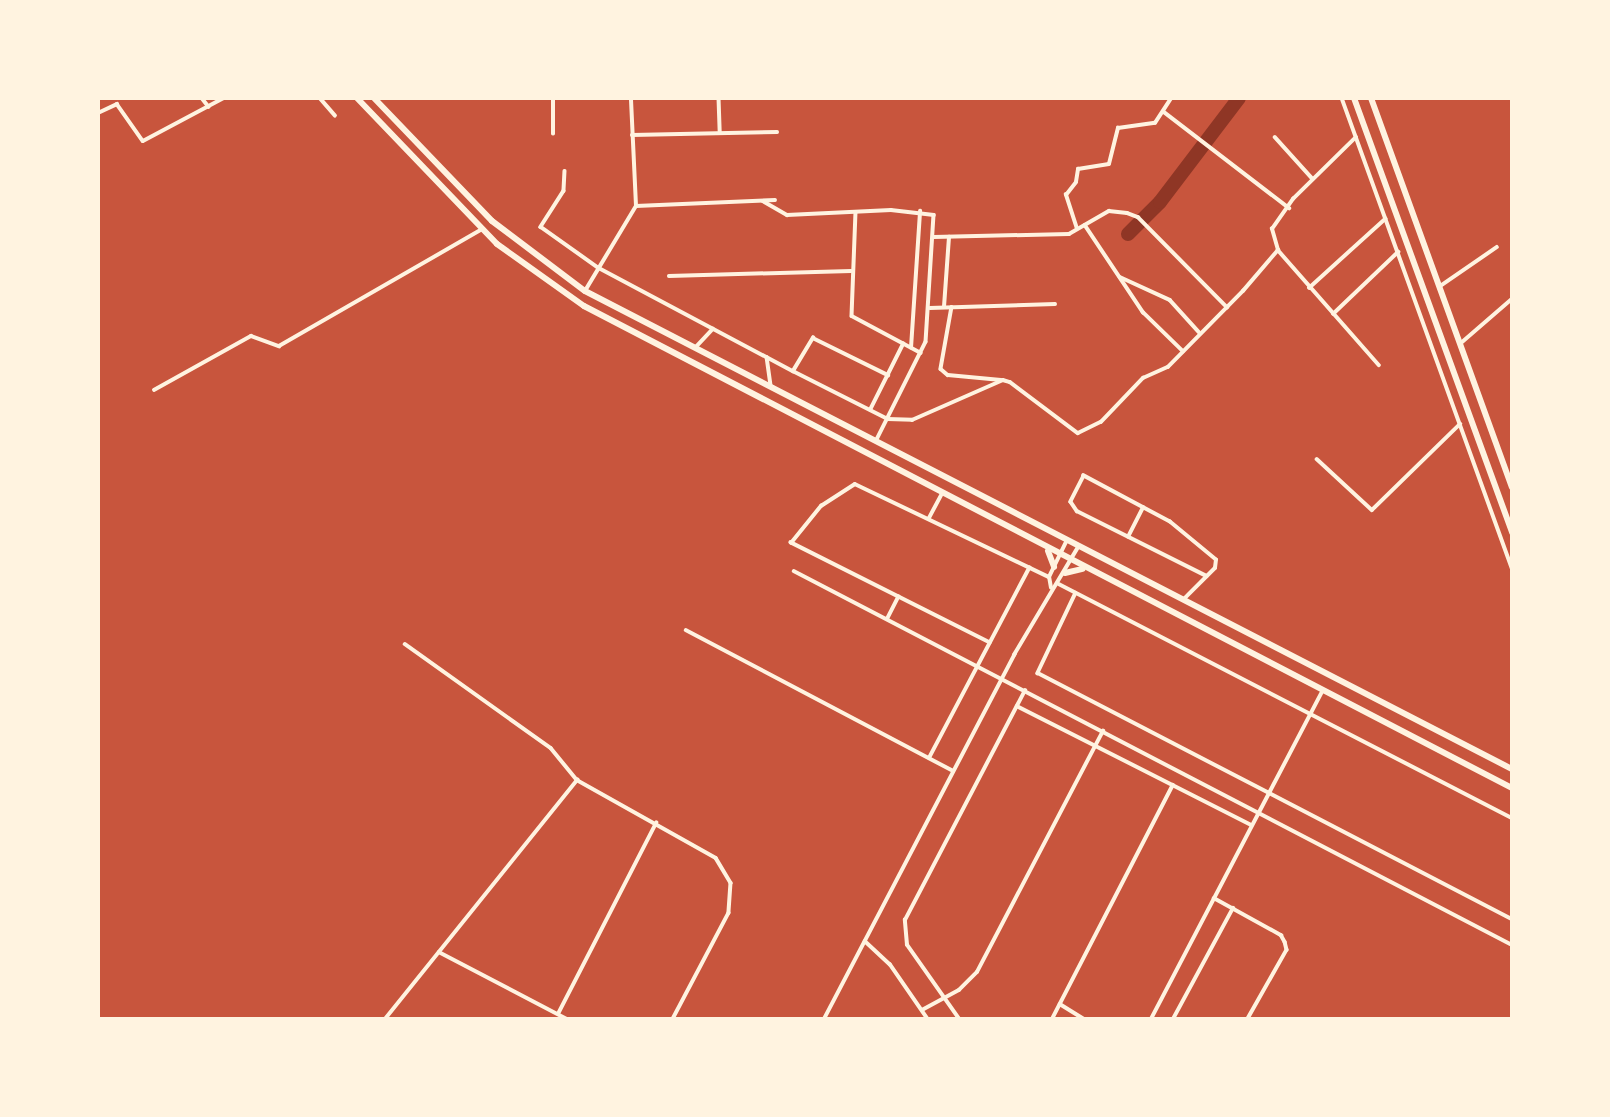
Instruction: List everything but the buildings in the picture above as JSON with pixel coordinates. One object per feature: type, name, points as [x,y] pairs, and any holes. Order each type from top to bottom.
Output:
[{"type":"main road","points":[[357,98],[481,230],[574,300],[1047,550],[1512,788]]},
{"type":"main road","points":[[374,98],[492,221],[585,291],[1512,769]]},
{"type":"main road","points":[[1354,98],[1512,533]]},
{"type":"main road","points":[[1371,98],[1512,486]]},
{"type":"main road","points":[[715,376],[723,362]]},
{"type":"main road","points":[[732,385],[739,370]]},
{"type":"main road","points":[[1047,550],[1054,566]]},
{"type":"main road","points":[[1065,573],[1088,570]]},
{"type":"street","points":[[202,98],[209,107]]},
{"type":"street","points":[[98,113],[117,104],[143,141],[225,98]]},
{"type":"street","points":[[320,98],[335,115]]},
{"type":"street","points":[[553,134],[554,98]]},
{"type":"street","points":[[585,291],[636,206],[631,98]]},
{"type":"street","points":[[719,98],[720,133]]},
{"type":"street","points":[[1077,230],[1066,195],[1076,182],[1078,169],[1109,164],[1118,128],[1155,123],[1171,98]]},
{"type":"street","points":[[1342,98],[1512,568]]},
{"type":"street","points":[[1164,112],[1218,152],[1235,171],[1289,208]]},
{"type":"street","points":[[632,135],[777,132]]},
{"type":"street","points":[[1275,137],[1312,178]]},
{"type":"street","points":[[1356,137],[1312,178],[1272,229],[1278,250],[1379,365]]},
{"type":"street","points":[[565,171],[564,191],[541,227],[598,268],[888,419],[912,420],[1003,380]]},
{"type":"street","points":[[636,206],[775,200]]},
{"type":"street","points":[[763,201],[787,215],[920,211],[934,215],[930,308],[921,353],[877,441]]},
{"type":"street","points":[[911,348],[920,211]]},
{"type":"street","points":[[934,237],[1077,230],[1109,211],[1138,217],[1227,307]]},
{"type":"street","points":[[856,212],[851,271],[852,316],[921,353]]},
{"type":"street","points":[[1309,288],[1385,219]]},
{"type":"street","points":[[1085,225],[1152,323],[1183,351]]},
{"type":"street","points":[[154,390],[251,336],[279,346],[481,230]]},
{"type":"street","points":[[944,307],[949,237]]},
{"type":"street","points":[[1439,287],[1497,247]]},
{"type":"street","points":[[952,307],[947,349],[940,366],[948,374],[1003,380],[1018,386],[1078,433],[1101,422],[1143,377],[1165,369],[1199,332],[1227,307],[1278,250]]},
{"type":"street","points":[[1333,314],[1398,252]]},
{"type":"street","points":[[669,276],[851,271]]},
{"type":"street","points":[[1118,276],[1170,300],[1199,332]]},
{"type":"street","points":[[1459,345],[1504,309],[1512,299]]},
{"type":"street","points":[[930,308],[1055,304]]},
{"type":"street","points":[[1504,309],[1512,309]]},
{"type":"street","points":[[695,348],[713,329]]},
{"type":"street","points":[[793,371],[813,338],[888,375]]},
{"type":"street","points":[[870,410],[903,344]]},
{"type":"street","points":[[767,358],[771,387]]},
{"type":"street","points":[[1318,459],[1372,510],[1460,424]]},
{"type":"street","points":[[1182,601],[1207,576],[1217,566],[1216,559],[1171,522],[1084,476],[1071,502],[1077,511],[1207,576]]},
{"type":"street","points":[[990,643],[791,543],[821,506],[855,484],[1049,578]]},
{"type":"street","points":[[929,518],[942,494]]},
{"type":"street","points":[[1128,537],[1143,507]]},
{"type":"street","points":[[1051,588],[1049,578],[1067,540]]},
{"type":"street","points":[[824,1019],[1002,678],[1051,588],[1059,584],[1079,547]]},
{"type":"street","points":[[929,758],[1029,568]]},
{"type":"street","points":[[794,570],[1259,810],[1512,945]]},
{"type":"street","points":[[1059,584],[1512,818]]},
{"type":"street","points":[[1076,593],[1038,673],[1512,919]]},
{"type":"street","points":[[887,619],[898,597]]},
{"type":"street","points":[[686,630],[953,771]]},
{"type":"street","points":[[405,644],[551,748],[577,780],[716,858],[732,890],[722,929],[673,1019]]},
{"type":"street","points":[[959,1019],[907,945],[905,920],[1025,690]]},
{"type":"street","points":[[1151,1019],[1322,692]]},
{"type":"street","points":[[1017,706],[1252,825]]},
{"type":"street","points":[[922,1010],[946,998],[977,972],[1103,731]]},
{"type":"street","points":[[385,1019],[577,780]]},
{"type":"street","points":[[1052,1019],[1173,785]]},
{"type":"street","points":[[558,1014],[656,823]]},
{"type":"street","points":[[1214,898],[1281,934],[1287,950],[1248,1019]]},
{"type":"street","points":[[1172,1019],[1233,908]]},
{"type":"street","points":[[865,940],[890,964],[928,1019]]},
{"type":"street","points":[[439,951],[568,1019]]},
{"type":"street","points":[[1060,1003],[1084,1019]]},
{"type":"waterway","points":[[1128,234],[1160,202],[1239,98]]}]
